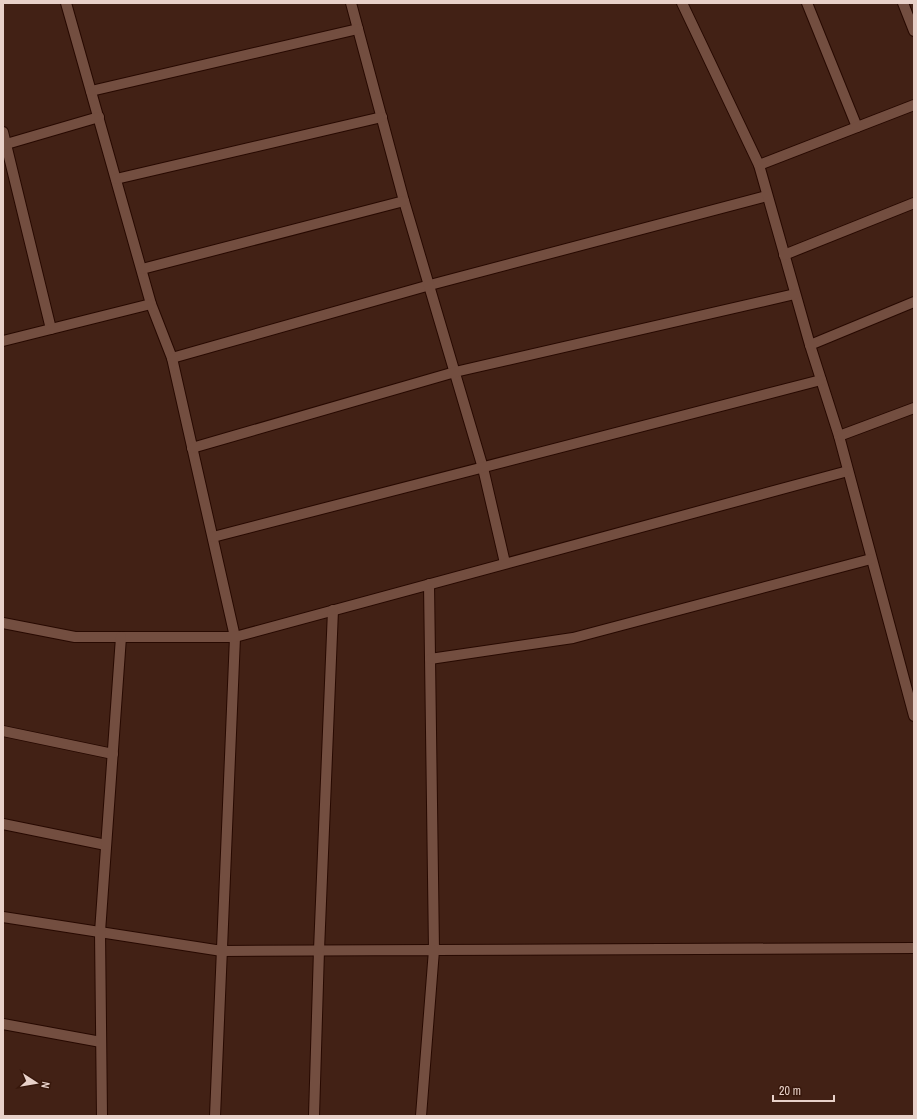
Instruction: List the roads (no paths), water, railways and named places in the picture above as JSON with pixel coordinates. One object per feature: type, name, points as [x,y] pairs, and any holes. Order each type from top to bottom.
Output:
[{"type":"street","points":[[66,3],[151,304],[172,358],[235,637],[215,1116]]},
{"type":"street","points":[[351,3],[404,201],[483,468],[505,563]]},
{"type":"street","points":[[682,3],[759,165],[810,345],[839,436],[914,716]]},
{"type":"street","points":[[807,3],[857,127]]},
{"type":"street","points":[[903,3],[914,30]]},
{"type":"street","points":[[91,91],[358,29]]},
{"type":"street","points":[[759,165],[914,105]]},
{"type":"street","points":[[116,179],[382,117]]},
{"type":"street","points":[[5,144],[98,118]]},
{"type":"street","points":[[3,132],[51,329]]},
{"type":"street","points":[[172,358],[430,285],[767,196]]},
{"type":"street","points":[[142,269],[404,201]]},
{"type":"street","points":[[784,255],[914,203]]},
{"type":"street","points":[[192,448],[455,372],[795,294]]},
{"type":"street","points":[[810,345],[914,302]]},
{"type":"street","points":[[3,341],[151,304]]},
{"type":"street","points":[[212,537],[821,380]]},
{"type":"street","points":[[839,436],[914,408]]},
{"type":"street","points":[[3,623],[75,637],[235,637],[848,471]]},
{"type":"street","points":[[430,659],[573,638],[871,560]]},
{"type":"street","points":[[421,1116],[434,950],[429,584]]},
{"type":"street","points":[[314,1116],[319,950],[333,610]]},
{"type":"street","points":[[102,1116],[100,932],[121,637]]},
{"type":"street","points":[[3,730],[113,754]]},
{"type":"street","points":[[3,824],[106,845]]},
{"type":"street","points":[[3,916],[222,951],[914,948]]},
{"type":"street","points":[[3,1024],[101,1042]]}]
